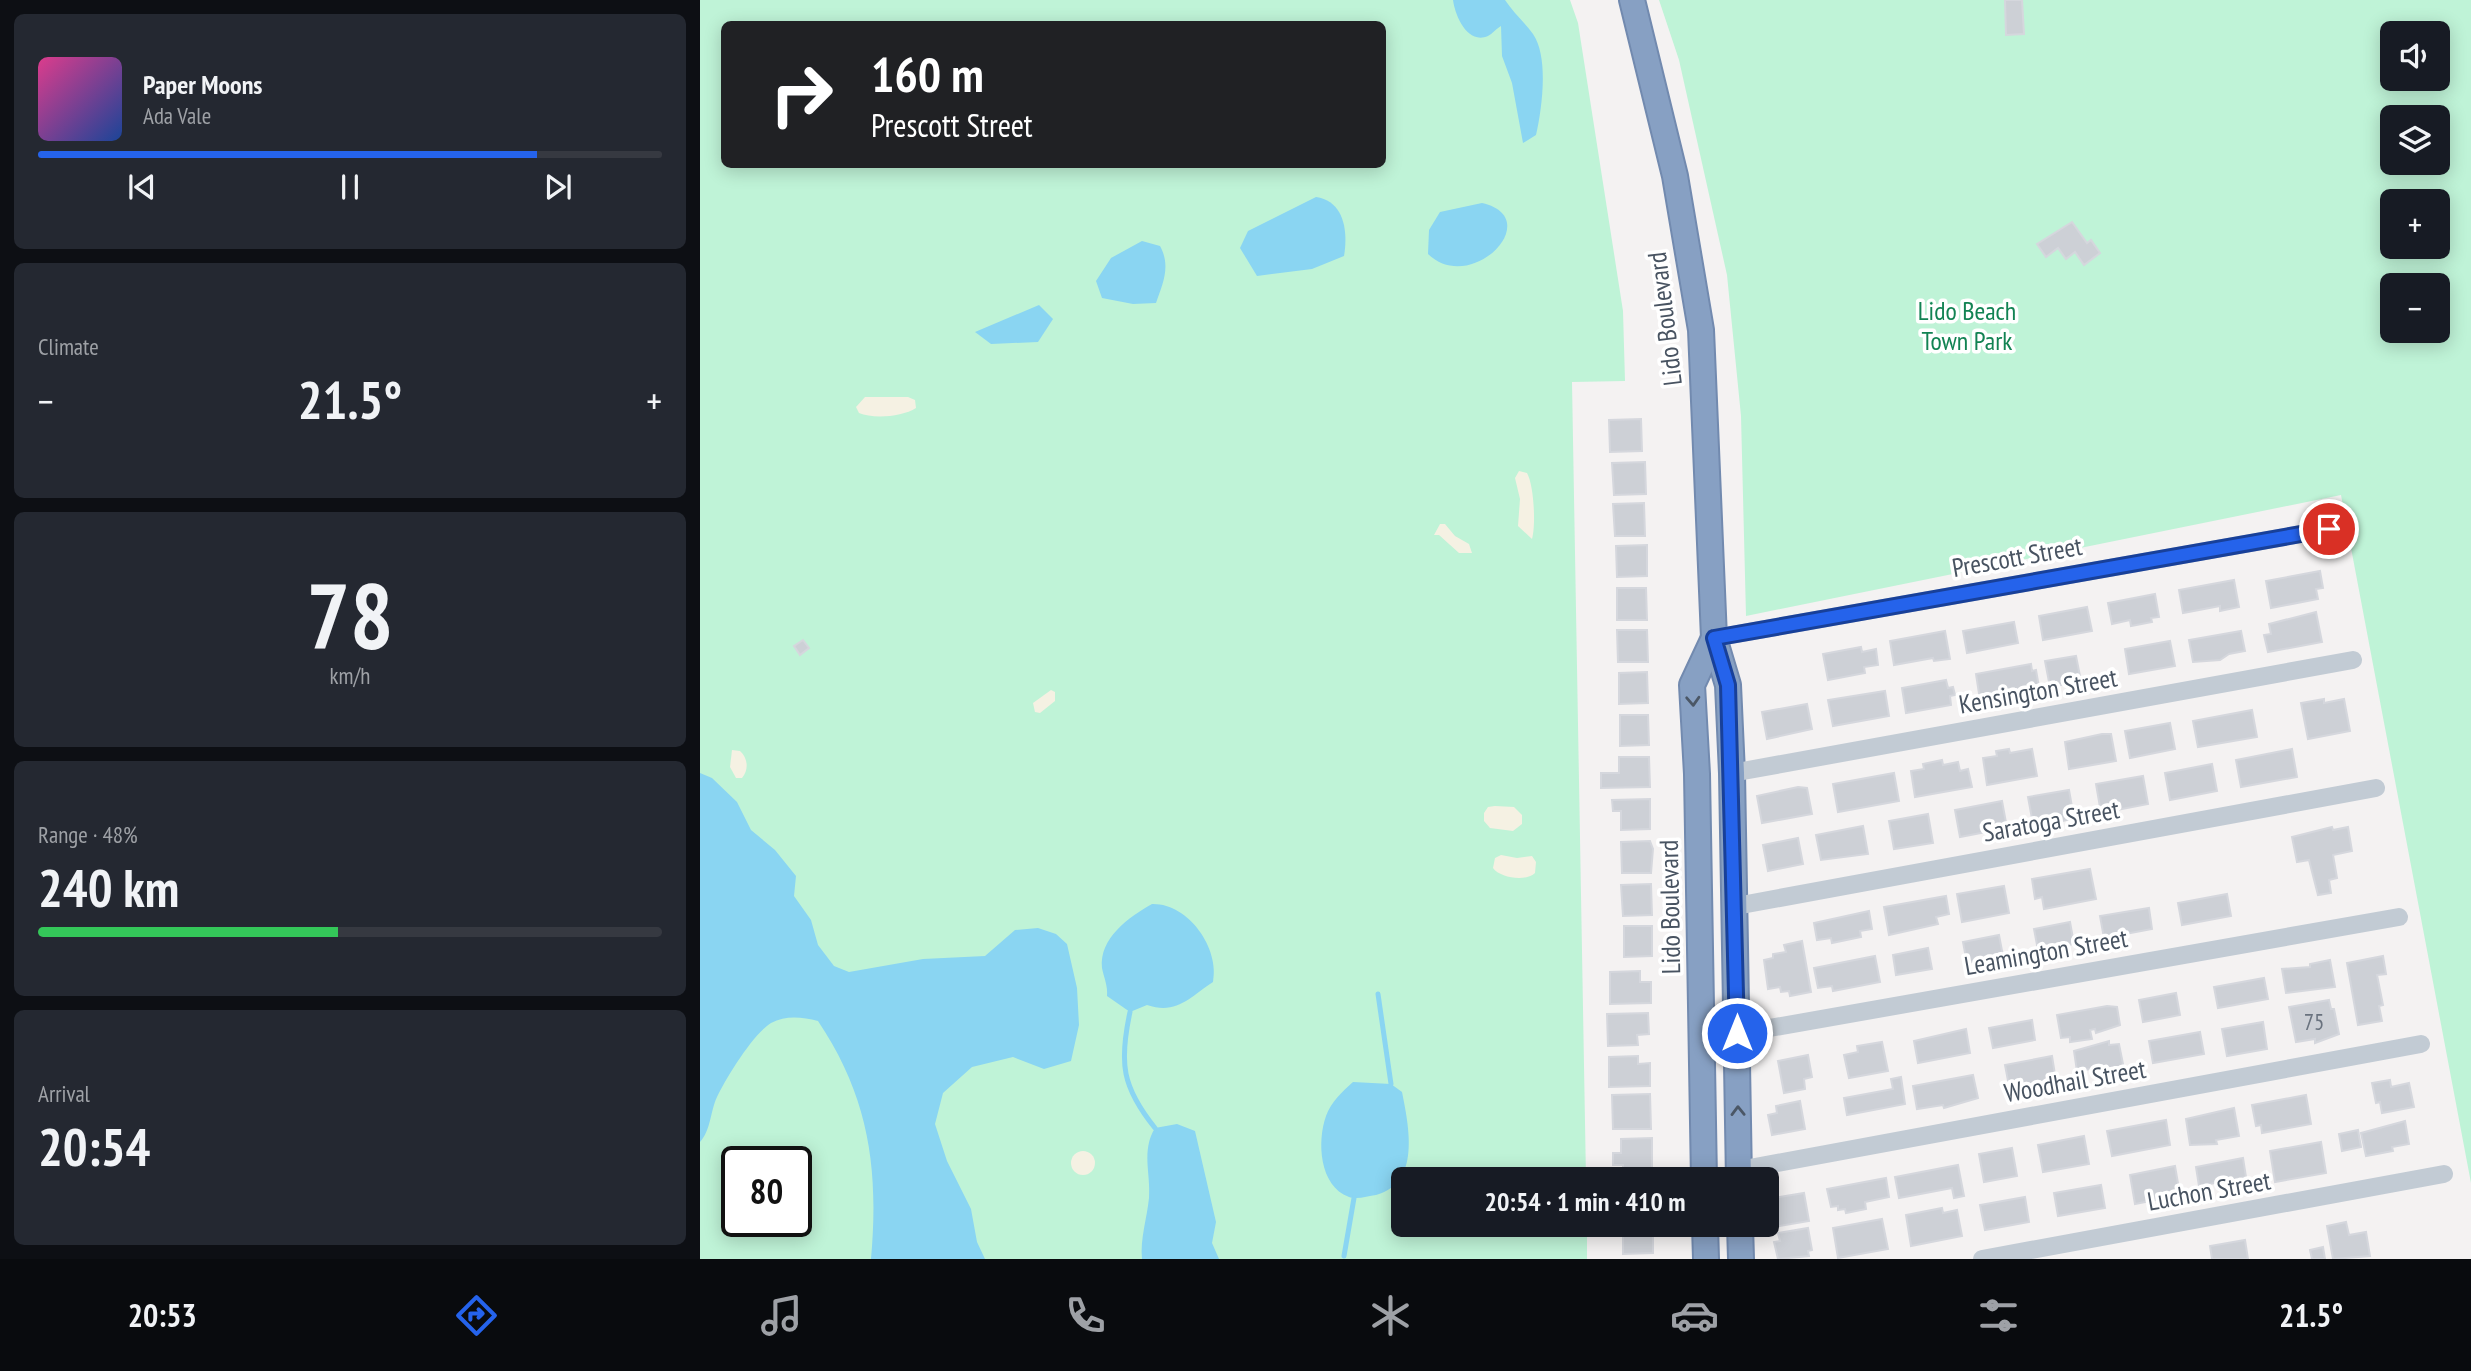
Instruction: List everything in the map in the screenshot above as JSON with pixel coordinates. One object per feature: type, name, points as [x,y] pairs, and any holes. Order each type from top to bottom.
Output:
[{"type":"highway","name":"Lido Boulevard","points":[[1632,0],[1675,176],[1701,330],[1714,638],[1728,685],[1736,906],[1739,1167]]},
{"type":"highway","name":"Lido Boulevard","points":[[1704,1167],[1697,775],[1692,685],[1714,638]]},
{"type":"highway","points":[[1705,1237],[1706,1259]]},
{"type":"highway","points":[[1740,1237],[1741,1259]]},
{"type":"street","name":"Prescott Street","points":[[1714,638],[2329,529]]},
{"type":"street","name":"Kensington Street","points":[[1732,774],[2353,660]]},
{"type":"street","name":"Saratoga Street","points":[[1736,906],[2376,788]]},
{"type":"street","name":"Leamington Street","points":[[1702,1040],[2399,917]]},
{"type":"street","name":"Woodhail Street","points":[[1779,1167],[2421,1044]]},
{"type":"street","name":"Luchon Street","points":[[1982,1259],[2444,1174]]},
{"type":"green space","points":[[700,0],[1570,0],[1578,23],[1623,311],[1625,381],[1572,382],[1586,1167],[1391,1167],[1391,1237],[1587,1237],[1587,1259],[700,1259]]},
{"type":"green space","name":"Lido Beach Town Park","points":[[1659,0],[2471,0],[2471,1183],[2341,495],[1746,616],[1741,416],[1727,275],[1679,60]]},
{"type":"sand","points":[[865,397],[908,397],[915,400],[916,408],[896,415],[865,415],[859,413],[856,407]]},
{"type":"sand","points":[[1519,471],[1527,473],[1533,496],[1532,539],[1518,526],[1520,499],[1515,478]]},
{"type":"sand","points":[[1440,524],[1445,524],[1455,536],[1469,544],[1472,553],[1459,553],[1439,535],[1434,535]]},
{"type":"sand","points":[[1051,690],[1055,692],[1055,701],[1040,713],[1035,712],[1033,703]]},
{"type":"sand","points":[[732,750],[740,751],[746,761],[747,768],[742,778],[736,778],[730,767]]},
{"type":"sand","points":[[1488,807],[1514,807],[1522,815],[1522,824],[1513,831],[1490,828],[1484,821],[1484,813]]},
{"type":"sand","points":[[1501,855],[1517,858],[1532,856],[1536,862],[1535,873],[1520,878],[1501,874],[1493,868],[1495,858]]},
{"type":"sand","points":[[1083,1151],[1092,1154],[1095,1163],[1092,1172],[1083,1175],[1074,1172],[1071,1163],[1074,1154]]},
{"type":"water","points":[[1453,0],[1505,0],[1538,44],[1543,69],[1540,111],[1536,135],[1523,143],[1512,83],[1502,56],[1501,26],[1481,38],[1468,33],[1459,20]]},
{"type":"water","points":[[1316,197],[1326,200],[1339,211],[1345,228],[1344,256],[1312,269],[1257,276],[1240,248],[1248,231]]},
{"type":"water","points":[[1482,203],[1500,211],[1507,223],[1505,237],[1496,250],[1481,260],[1464,266],[1445,264],[1428,254],[1429,230],[1440,212]]},
{"type":"water","points":[[1142,241],[1160,246],[1165,261],[1165,274],[1156,303],[1133,304],[1102,298],[1096,281],[1111,258]]},
{"type":"water","points":[[1039,305],[1053,319],[1038,342],[991,344],[975,332]]},
{"type":"water","points":[[700,773],[712,778],[737,802],[751,830],[775,850],[796,876],[794,896],[811,920],[818,945],[834,966],[849,972],[923,959],[985,956],[1015,930],[1038,928],[1056,934],[1067,944],[1077,988],[1079,1025],[1071,1061],[1044,1069],[1013,1057],[972,1067],[943,1093],[935,1124],[947,1161],[971,1209],[977,1242],[985,1259],[871,1259],[873,1195],[867,1135],[849,1078],[818,1021],[788,1018],[777,1020],[764,1029],[748,1046],[727,1079],[717,1097],[700,1142]]},
{"type":"water","points":[[1152,904],[1178,911],[1199,930],[1211,955],[1213,982],[1175,1006],[1167,1008],[1147,1005],[1130,1012],[1107,996],[1102,957],[1110,938],[1117,930]]},
{"type":"water","points":[[1353,1082],[1391,1084],[1402,1092],[1409,1137],[1408,1152],[1406,1167],[1391,1167],[1390,1189],[1376,1195],[1355,1198],[1339,1191],[1331,1183],[1321,1150],[1323,1126],[1328,1111]]},
{"type":"water","points":[[1177,1124],[1195,1131],[1216,1222],[1212,1243],[1219,1259],[1142,1259],[1149,1198],[1148,1145],[1155,1128]]},
{"type":"building","points":[[2005,0],[2022,0],[2024,34],[2006,35]]},
{"type":"building","points":[[2072,222],[2087,243],[2091,240],[2100,253],[2084,265],[2075,252],[2066,259],[2058,248],[2046,257],[2037,244]]},
{"type":"building","points":[[1641,419],[1642,451],[1610,452],[1609,420]]},
{"type":"building","points":[[1645,462],[1646,494],[1614,495],[1612,463]]},
{"type":"building","points":[[1644,503],[1645,536],[1615,536],[1613,504]]},
{"type":"building","points":[[1647,545],[1647,576],[1617,577],[1616,546]]},
{"type":"building","points":[[2320,571],[2323,588],[2316,589],[2318,599],[2271,608],[2266,581]]},
{"type":"building","points":[[2234,580],[2239,607],[2220,611],[2220,606],[2183,613],[2179,590]]},
{"type":"building","points":[[1617,588],[1646,588],[1647,620],[1617,620]]},
{"type":"building","points":[[2155,594],[2159,617],[2151,618],[2152,622],[2131,626],[2130,620],[2112,624],[2108,603]]},
{"type":"building","points":[[2087,607],[2092,631],[2043,640],[2039,616]]},
{"type":"building","points":[[2316,612],[2322,642],[2268,652],[2264,635],[2271,634],[2269,624]]},
{"type":"building","points":[[2014,622],[2018,643],[1967,653],[1963,631]]},
{"type":"building","points":[[1617,630],[1647,630],[1648,662],[1618,662]]},
{"type":"building","points":[[1945,631],[1950,659],[1934,661],[1933,658],[1894,665],[1890,641]]},
{"type":"building","points":[[2241,631],[2245,651],[2229,654],[2220,660],[2193,662],[2189,640]]},
{"type":"building","points":[[803,640],[809,648],[800,655],[794,646]]},
{"type":"building","points":[[2170,641],[2175,666],[2129,674],[2125,649]]},
{"type":"building","points":[[1861,647],[1862,652],[1876,649],[1878,665],[1864,667],[1865,673],[1828,680],[1823,654]]},
{"type":"building","points":[[2076,656],[2081,681],[2050,687],[2045,661]]},
{"type":"building","points":[[2031,664],[2032,671],[2036,670],[2039,687],[1980,700],[1976,674]]},
{"type":"building","points":[[1647,672],[1648,703],[1619,704],[1619,673]]},
{"type":"building","points":[[1946,680],[1948,688],[1953,687],[1955,695],[1950,696],[1951,705],[1906,713],[1902,688]]},
{"type":"building","points":[[1885,691],[1889,716],[1833,726],[1828,700]]},
{"type":"building","points":[[2324,699],[2324,703],[2344,699],[2350,731],[2308,739],[2301,703]]},
{"type":"building","points":[[1807,704],[1812,729],[1767,739],[1762,712]]},
{"type":"building","points":[[2252,710],[2257,737],[2198,747],[2193,721]]},
{"type":"building","points":[[1620,715],[1648,715],[1649,745],[1620,746]]},
{"type":"building","points":[[2170,723],[2175,749],[2130,758],[2125,731]]},
{"type":"building","points":[[2111,734],[2116,761],[2069,769],[2065,742]]},
{"type":"building","points":[[2009,749],[2010,753],[2032,749],[2037,776],[1987,785],[1983,758],[1997,756],[1996,751]]},
{"type":"building","points":[[2292,749],[2297,777],[2241,787],[2236,760]]},
{"type":"building","points":[[1619,757],[1649,757],[1650,787],[1601,788],[1601,773],[1619,773]]},
{"type":"building","points":[[1942,760],[1943,765],[1958,762],[1960,771],[1968,769],[1972,787],[1915,797],[1911,771],[1924,769],[1923,764]]},
{"type":"building","points":[[2212,764],[2217,791],[2170,800],[2165,773]]},
{"type":"building","points":[[1894,773],[1899,801],[1838,812],[1833,784]]},
{"type":"building","points":[[2143,776],[2148,804],[2101,813],[2096,784]]},
{"type":"building","points":[[1798,787],[1807,788],[1812,814],[1762,823],[1757,796]]},
{"type":"building","points":[[2069,790],[2074,818],[2044,826],[2044,822],[2033,824],[2028,797]]},
{"type":"building","points":[[1650,799],[1650,829],[1621,830],[1621,811],[1613,811],[1612,800]]},
{"type":"building","points":[[2002,801],[2007,828],[1960,837],[1955,810]]},
{"type":"building","points":[[1928,814],[1933,843],[1894,849],[1889,821]]},
{"type":"building","points":[[1863,826],[1868,854],[1821,860],[1816,835]]},
{"type":"building","points":[[2332,827],[2333,830],[2348,827],[2352,851],[2333,855],[2337,878],[2329,880],[2331,893],[2318,895],[2309,860],[2297,862],[2292,837]]},
{"type":"building","points":[[1798,838],[1803,864],[1768,871],[1763,845]]},
{"type":"building","points":[[1650,841],[1653,849],[1651,873],[1622,873],[1621,842]]},
{"type":"building","points":[[2090,869],[2096,899],[2044,909],[2042,897],[2035,899],[2032,879]]},
{"type":"building","points":[[1651,884],[1652,915],[1623,916],[1621,885]]},
{"type":"building","points":[[2004,886],[2009,913],[1962,922],[1957,894]]},
{"type":"building","points":[[2227,894],[2231,916],[2182,925],[2178,903]]},
{"type":"building","points":[[1946,896],[1949,914],[1936,917],[1938,924],[1889,935],[1884,907]]},
{"type":"building","points":[[2149,908],[2152,929],[2104,938],[2100,916]]},
{"type":"building","points":[[1869,911],[1872,929],[1860,931],[1861,937],[1832,943],[1831,938],[1817,940],[1814,923]]},
{"type":"building","points":[[2070,922],[2074,944],[2038,950],[2034,929]]},
{"type":"building","points":[[1624,926],[1652,926],[1652,956],[1624,957]]},
{"type":"building","points":[[1999,935],[2003,956],[1967,963],[1963,942]]},
{"type":"building","points":[[1802,941],[1811,992],[1790,996],[1789,991],[1781,992],[1780,987],[1768,989],[1764,960],[1773,958],[1773,954],[1786,952],[1784,945]]},
{"type":"building","points":[[1928,948],[1932,969],[1896,975],[1893,955]]},
{"type":"building","points":[[1875,956],[1880,982],[1833,991],[1832,986],[1818,988],[1814,968]]},
{"type":"building","points":[[2383,956],[2386,974],[2377,975],[2383,1005],[2379,1006],[2382,1021],[2358,1025],[2347,963]]},
{"type":"building","points":[[2330,960],[2335,987],[2286,993],[2282,969],[2310,967],[2310,964]]},
{"type":"building","points":[[1640,971],[1640,982],[1651,982],[1651,1003],[1610,1004],[1610,972]]},
{"type":"building","points":[[2264,978],[2268,999],[2218,1008],[2214,987]]},
{"type":"building","points":[[2176,993],[2180,1015],[2143,1022],[2139,1000]]},
{"type":"building","points":[[2329,1000],[2331,1009],[2334,1009],[2339,1034],[2315,1043],[2315,1039],[2296,1042],[2289,1007]]},
{"type":"building","points":[[2107,1006],[2117,1007],[2120,1025],[2096,1033],[2095,1029],[2090,1030],[2092,1039],[2070,1042],[2070,1037],[2061,1038],[2057,1015]]},
{"type":"building","points":[[1648,1013],[1649,1034],[1637,1035],[1638,1045],[1608,1046],[1607,1014]]},
{"type":"building","points":[[2032,1020],[2035,1040],[1993,1048],[1989,1028]]},
{"type":"building","points":[[2263,1022],[2267,1049],[2227,1056],[2222,1029]]},
{"type":"building","points":[[1966,1029],[1970,1053],[1918,1063],[1914,1041]]},
{"type":"building","points":[[2200,1032],[2204,1054],[2153,1063],[2149,1041]]},
{"type":"building","points":[[2109,1041],[2109,1045],[2119,1044],[2125,1074],[2102,1078],[2097,1068],[2077,1071],[2074,1051]]},
{"type":"building","points":[[1882,1042],[1888,1071],[1849,1078],[1844,1055],[1858,1052],[1857,1046]]},
{"type":"building","points":[[1808,1055],[1812,1077],[1804,1079],[1805,1089],[1784,1093],[1778,1061]]},
{"type":"building","points":[[1638,1056],[1638,1064],[1650,1063],[1650,1086],[1609,1087],[1609,1057]]},
{"type":"building","points":[[2052,1056],[2056,1081],[2053,1081],[2054,1087],[2018,1094],[2016,1084],[2009,1086],[2005,1065]]},
{"type":"building","points":[[1973,1075],[1978,1098],[1944,1108],[1943,1105],[1917,1109],[1913,1086]]},
{"type":"building","points":[[1901,1077],[1905,1104],[1847,1115],[1844,1098],[1893,1089],[1891,1079]]},
{"type":"building","points":[[2390,1080],[2391,1087],[2409,1083],[2414,1107],[2382,1113],[2380,1102],[2376,1103],[2372,1083]]},
{"type":"building","points":[[1650,1094],[1651,1129],[1613,1129],[1612,1095]]},
{"type":"building","points":[[2306,1095],[2311,1124],[2262,1133],[2261,1125],[2256,1126],[2252,1105]]},
{"type":"building","points":[[1800,1101],[1805,1129],[1772,1135],[1768,1115],[1777,1113],[1776,1106]]},
{"type":"building","points":[[2234,1108],[2239,1136],[2216,1140],[2217,1144],[2190,1145],[2186,1119]]},
{"type":"building","points":[[2166,1120],[2170,1145],[2112,1156],[2107,1131]]},
{"type":"building","points":[[2405,1121],[2409,1144],[2392,1147],[2393,1151],[2366,1156],[2361,1133]]},
{"type":"building","points":[[2358,1130],[2361,1147],[2342,1151],[2339,1134]]},
{"type":"building","points":[[2084,1136],[2089,1164],[2043,1172],[2038,1145]]},
{"type":"building","points":[[1652,1138],[1652,1167],[1613,1165],[1613,1153],[1621,1153],[1621,1139]]},
{"type":"building","points":[[2321,1142],[2326,1173],[2275,1182],[2270,1151]]},
{"type":"building","points":[[2012,1148],[2017,1176],[1984,1182],[1979,1154]]},
{"type":"building","points":[[2243,1158],[2246,1177],[2199,1186],[2196,1167]]},
{"type":"building","points":[[1958,1165],[1964,1196],[1954,1198],[1952,1188],[1899,1198],[1895,1177]]},
{"type":"building","points":[[2175,1166],[2180,1195],[2135,1204],[2130,1175]]},
{"type":"building","points":[[1886,1178],[1889,1197],[1865,1202],[1866,1209],[1846,1213],[1845,1209],[1838,1210],[1838,1206],[1831,1207],[1827,1189]]},
{"type":"building","points":[[2101,1185],[2105,1208],[2058,1216],[2054,1193]]},
{"type":"building","points":[[1804,1193],[1809,1221],[1779,1226],[1779,1197]]},
{"type":"building","points":[[2025,1197],[2029,1222],[1985,1230],[1980,1205]]},
{"type":"building","points":[[1942,1208],[1943,1213],[1957,1210],[1962,1236],[1911,1246],[1906,1215]]},
{"type":"building","points":[[1882,1219],[1888,1249],[1838,1258],[1833,1228]]},
{"type":"building","points":[[2346,1222],[2349,1235],[2366,1232],[2370,1256],[2333,1259],[2327,1226]]},
{"type":"building","points":[[1808,1228],[1812,1250],[1808,1251],[1809,1256],[1778,1259],[1774,1242],[1780,1241],[1779,1233]]},
{"type":"building","points":[[1623,1237],[1653,1237],[1653,1253],[1623,1254]]},
{"type":"building","points":[[2245,1240],[2248,1259],[2212,1259],[2210,1246]]},
{"type":"building","points":[[2323,1247],[2325,1259],[2312,1259],[2310,1250]]},
{"type":"waterway","points":[[1378,994],[1391,1084]]},
{"type":"waterway","points":[[1130,1012],[1124,1060],[1126,1074],[1136,1100],[1155,1128]]},
{"type":"waterway","points":[[1344,1256],[1354,1198]]},
{"type":"route","points":[[1737,1033],[1736,906],[1728,685],[1714,638],[2329,529]]}]
